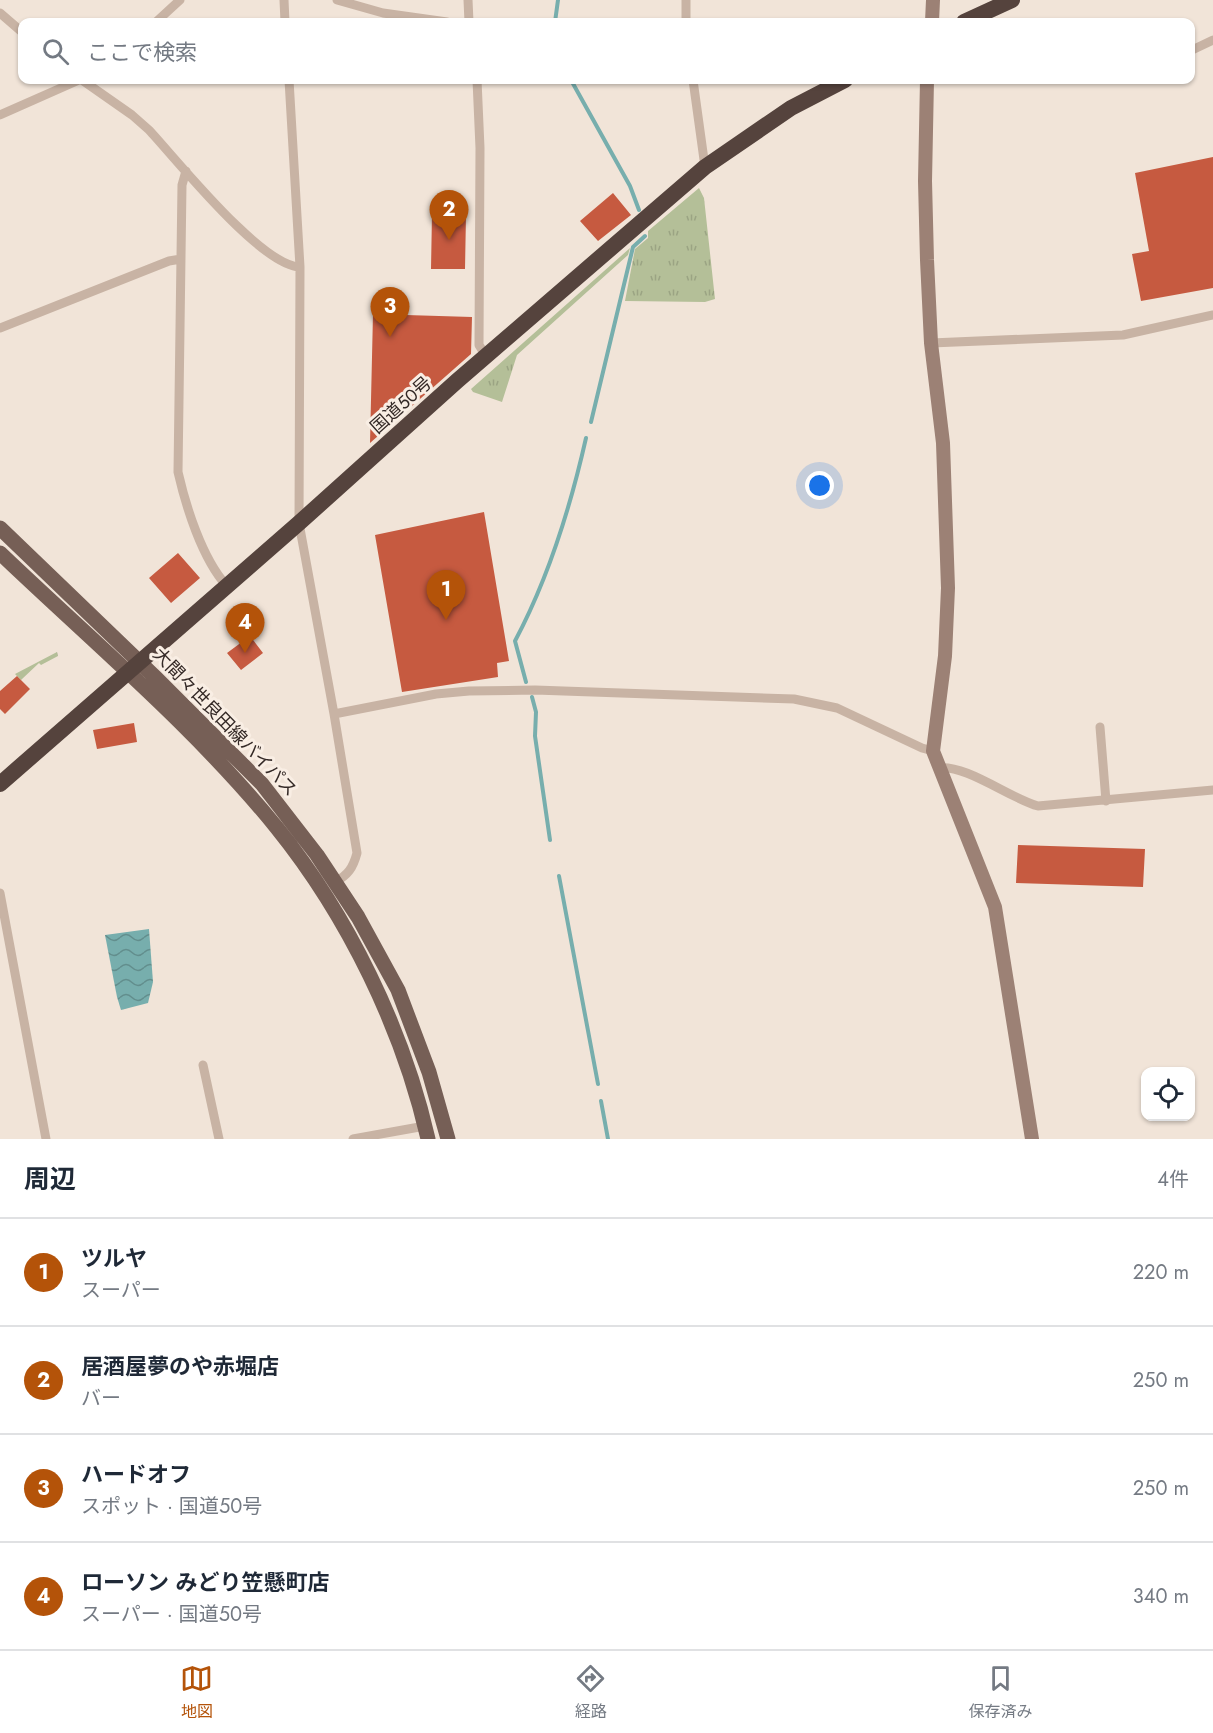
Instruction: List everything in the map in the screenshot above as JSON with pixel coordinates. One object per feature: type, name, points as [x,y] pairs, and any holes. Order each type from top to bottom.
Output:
[{"type":"highway","points":[[973,18],[1012,0]]},
{"type":"highway","name":"国道50号","points":[[0,784],[486,356],[705,167],[791,108],[837,84]]},
{"type":"main road","name":"大間々世良田線バイパス","points":[[0,528],[133,667],[231,775],[277,829],[321,889],[350,937],[397,1038],[427,1132]]},
{"type":"main road","name":"大間々世良田線バイパス","points":[[0,554],[133,667],[262,784],[304,836],[358,917],[398,990],[429,1072],[448,1139]]},
{"type":"street","points":[[160,18],[180,0]]},
{"type":"street","points":[[284,0],[285,18]]},
{"type":"street","points":[[337,0],[383,13],[419,18]]},
{"type":"street","points":[[468,0],[469,18]]},
{"type":"street","points":[[686,0],[686,18]]},
{"type":"street","points":[[932,18],[933,0]]},
{"type":"street","points":[[0,13],[18,29]]},
{"type":"street","points":[[1195,49],[1213,40]]},
{"type":"street","points":[[0,115],[71,84]]},
{"type":"street","points":[[86,84],[132,115],[149,130],[236,225],[263,249],[281,262],[300,267]]},
{"type":"street","points":[[289,84],[300,267],[299,523],[357,853],[350,872],[335,882]]},
{"type":"street","points":[[477,84],[480,148],[479,345],[486,356]]},
{"type":"street","points":[[694,84],[705,167]]},
{"type":"street","points":[[931,84],[925,181],[931,344],[943,443],[948,588],[945,656],[933,751],[995,907],[1032,1139]]},
{"type":"street","points":[[186,171],[182,185],[177,472],[186,507],[210,561],[226,585]]},
{"type":"street","points":[[0,328],[169,261],[181,259]]},
{"type":"street","points":[[931,344],[1122,335],[1213,315]]},
{"type":"street","points":[[334,714],[436,694],[469,691],[535,690],[794,699],[837,708],[933,751]]},
{"type":"street","points":[[1100,727],[1106,801]]},
{"type":"street","points":[[938,768],[956,769],[1038,806],[1213,790]]},
{"type":"street","points":[[0,892],[46,1139]]},
{"type":"street","points":[[203,1065],[219,1139]]},
{"type":"street","points":[[353,1139],[427,1132]]},
{"type":"green space","points":[[699,188],[704,198],[715,299],[705,302],[625,301],[635,249],[648,238],[648,231]]},
{"type":"green space","points":[[630,248],[628,255],[517,355],[502,402],[473,392],[471,389]]},
{"type":"green space","points":[[57,652],[58,656],[41,665],[39,663],[21,680],[15,674]]},
{"type":"water","points":[[149,929],[153,982],[148,1003],[121,1010],[105,935]]},
{"type":"building","points":[[1213,157],[1213,288],[1141,301],[1132,254],[1149,251],[1135,173]]},
{"type":"building","points":[[613,193],[631,215],[598,241],[580,221]]},
{"type":"building","points":[[432,214],[466,215],[465,269],[431,269]]},
{"type":"building","points":[[373,314],[472,317],[471,354],[370,443]]},
{"type":"building","points":[[484,512],[509,661],[497,663],[498,677],[402,692],[375,535]]},
{"type":"building","points":[[178,553],[200,578],[171,603],[149,578]]},
{"type":"building","points":[[250,636],[263,653],[241,670],[227,653]]},
{"type":"building","points":[[17,676],[30,689],[5,714],[0,709],[0,691]]},
{"type":"building","points":[[134,723],[137,742],[97,749],[93,730]]},
{"type":"building","points":[[1018,845],[1145,849],[1143,887],[1016,883]]},
{"type":"waterway","points":[[556,18],[558,0]]},
{"type":"waterway","points":[[573,84],[630,186],[639,210]]},
{"type":"waterway","points":[[591,422],[633,247],[645,236]]},
{"type":"waterway","points":[[526,682],[515,641],[538,592],[557,542],[586,438]]},
{"type":"waterway","points":[[532,697],[536,712],[535,736],[550,840]]},
{"type":"waterway","points":[[559,876],[598,1084]]},
{"type":"waterway","points":[[601,1101],[608,1139]]},
{"type":"place","name":"居酒屋夢のや赤堀店","points":[[449,240]]},
{"type":"place","name":"ハードオフ","points":[[390,337]]},
{"type":"place","name":"ツルヤ","points":[[446,620]]},
{"type":"place","name":"ローソン みどり笠懸町店","points":[[245,653]]}]
